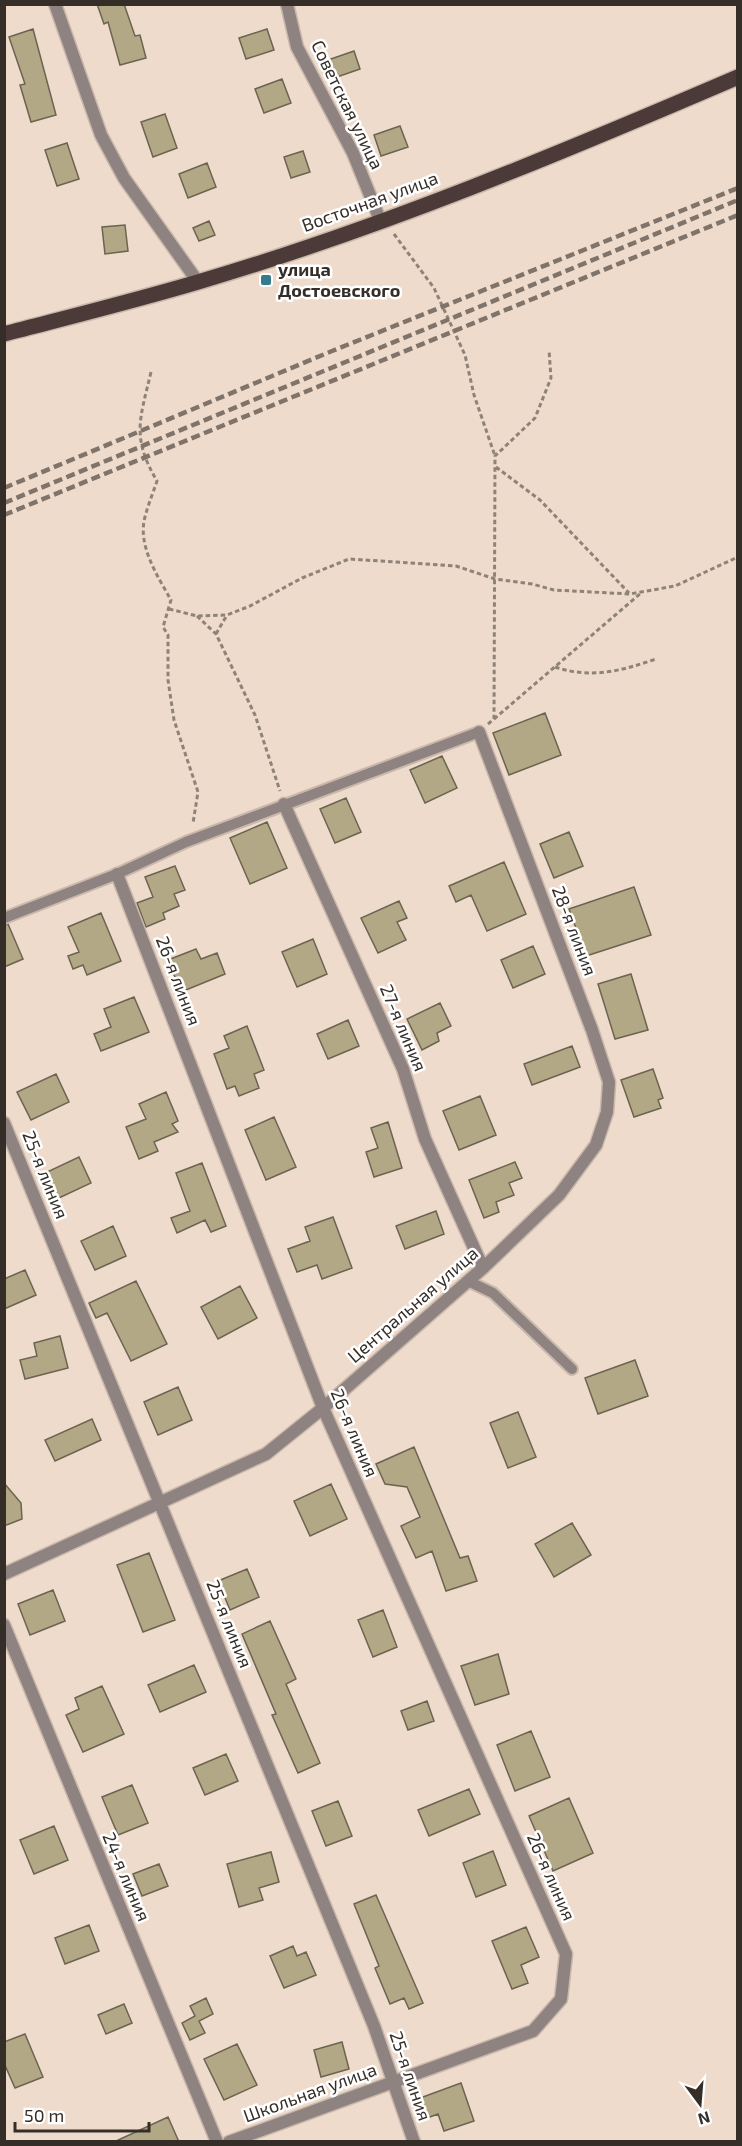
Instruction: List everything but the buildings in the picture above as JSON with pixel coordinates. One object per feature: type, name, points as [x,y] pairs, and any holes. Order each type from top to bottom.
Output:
[{"type":"main road","name":"Восточная улица","points":[[4,334],[198,282],[380,220],[549,158],[738,78]]},
{"type":"street","points":[[55,4],[106,143],[124,178],[198,282]]},
{"type":"street","name":"Советская улица","points":[[287,4],[297,46],[353,153],[380,220]]},
{"type":"street","name":"28-я линия","points":[[479,732],[592,1030],[609,1083],[607,1112],[596,1145]]},
{"type":"street","name":"27-я линия","points":[[284,804],[403,1070],[425,1139],[483,1268]]},
{"type":"street","name":"26-я линия","points":[[117,874],[323,1408],[566,1954],[561,1999]]},
{"type":"street","name":"25-я линия","points":[[4,1123],[370,2015],[391,2082],[414,2142]]},
{"type":"street","name":"Центральная улица","points":[[4,1574],[159,1501],[266,1454],[323,1408],[483,1268],[559,1195],[596,1145]]},
{"type":"street","name":"24-я линия","points":[[4,1625],[217,2142]]},
{"type":"street","name":"Школьная улица","points":[[230,2142],[534,2031],[561,1999]]},
{"type":"lane","points":[[4,918],[117,874],[186,842],[479,732]]},
{"type":"lane","points":[[468,1281],[493,1293],[572,1369]]},
{"type":"path","points":[[380,220],[398,238],[434,288],[465,355],[474,395],[495,456],[494,719]]},
{"type":"path","points":[[495,456],[535,418],[551,378],[549,350]]},
{"type":"path","points":[[151,372],[139,424],[143,458],[157,481],[144,518],[144,537],[154,571],[171,600],[163,627],[168,635],[168,680],[174,720],[198,792],[193,824],[186,842]]},
{"type":"path","points":[[496,466],[540,500],[630,594]]},
{"type":"path","points":[[169,609],[197,616],[227,615],[250,606],[302,578],[349,559],[456,566],[495,579],[532,584],[554,590],[630,594],[675,586],[738,557]]},
{"type":"path","points":[[479,732],[642,592]]},
{"type":"path","points":[[216,634],[227,615]]},
{"type":"path","points":[[197,616],[216,634],[255,716],[284,804]]},
{"type":"path","points":[[555,668],[573,673],[602,675],[656,659]]},
{"type":"railway","points":[[4,488],[332,351],[738,188]]},
{"type":"railway","points":[[4,503],[738,200]]},
{"type":"railway","points":[[4,515],[738,215]]},
{"type":"place","name":"улица Достоевского","points":[[266,280]]}]
